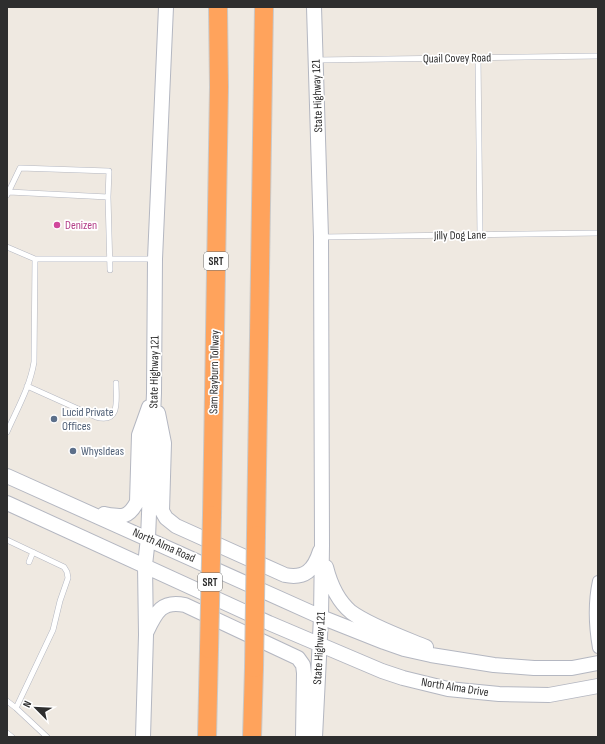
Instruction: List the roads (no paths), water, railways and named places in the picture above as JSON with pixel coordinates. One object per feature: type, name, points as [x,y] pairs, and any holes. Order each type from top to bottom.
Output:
[{"type":"highway","points":[[209,7],[219,87]]},
{"type":"highway","name":"Sam Rayburn Tollway","points":[[207,737],[219,87],[218,7]]},
{"type":"highway","points":[[252,737],[265,34],[264,7]]},
{"type":"highway","points":[[265,34],[270,7]]},
{"type":"main road","name":"State Highway 121","points":[[142,737],[146,635],[145,565],[148,538],[154,393],[155,259],[166,7]]},
{"type":"main road","name":"State Highway 121","points":[[314,7],[321,237],[322,545],[321,616],[315,737]]},
{"type":"main road","points":[[154,393],[164,443],[162,511],[170,522],[263,565],[291,576],[302,575],[311,569],[316,563],[322,545]]},
{"type":"main road","points":[[88,512],[119,517],[126,515],[133,510],[137,502],[139,435],[154,393]]},
{"type":"main road","name":"North Alma Road","points":[[7,476],[321,616]]},
{"type":"main road","points":[[7,486],[31,494],[38,495],[44,492]]},
{"type":"main road","points":[[7,503],[269,623],[319,644]]},
{"type":"main road","points":[[322,545],[325,565],[330,582],[338,597],[351,611],[388,631],[450,658]]},
{"type":"main road","points":[[146,635],[154,615],[162,606],[176,603],[185,605],[298,658],[304,673],[303,737]]},
{"type":"main road","points":[[321,616],[404,649],[450,658],[494,665],[534,668],[572,668],[598,663]]},
{"type":"main road","name":"North Alma Drive","points":[[319,644],[382,671],[403,678],[448,689],[500,694],[549,695],[598,686]]},
{"type":"street","points":[[598,581],[594,604],[594,618],[598,648]]},
{"type":"lane","name":"Quail Covey Road","points":[[315,60],[598,56]]},
{"type":"lane","points":[[478,57],[480,235]]},
{"type":"lane","points":[[108,197],[8,193],[20,168],[109,171],[108,197],[110,270]]},
{"type":"lane","name":"Jilly Dog Lane","points":[[321,237],[598,233]]},
{"type":"lane","points":[[7,247],[34,259],[155,259]]},
{"type":"lane","points":[[7,432],[32,374],[34,362],[34,259]]},
{"type":"lane","points":[[27,386],[96,417],[106,419],[111,417],[115,411],[116,383]]},
{"type":"lane","points":[[7,540],[64,567],[68,578],[60,601],[53,630],[16,708]]},
{"type":"lane","points":[[29,562],[33,552]]},
{"type":"lane","points":[[7,701],[47,737]]},
{"type":"lane","points":[[7,733],[12,737]]},
{"type":"place","name":"Denizen","points":[[57,225]]},
{"type":"place","name":"Lucid Private Offices","points":[[54,419]]},
{"type":"place","name":"WhysIdeas","points":[[73,451]]}]
